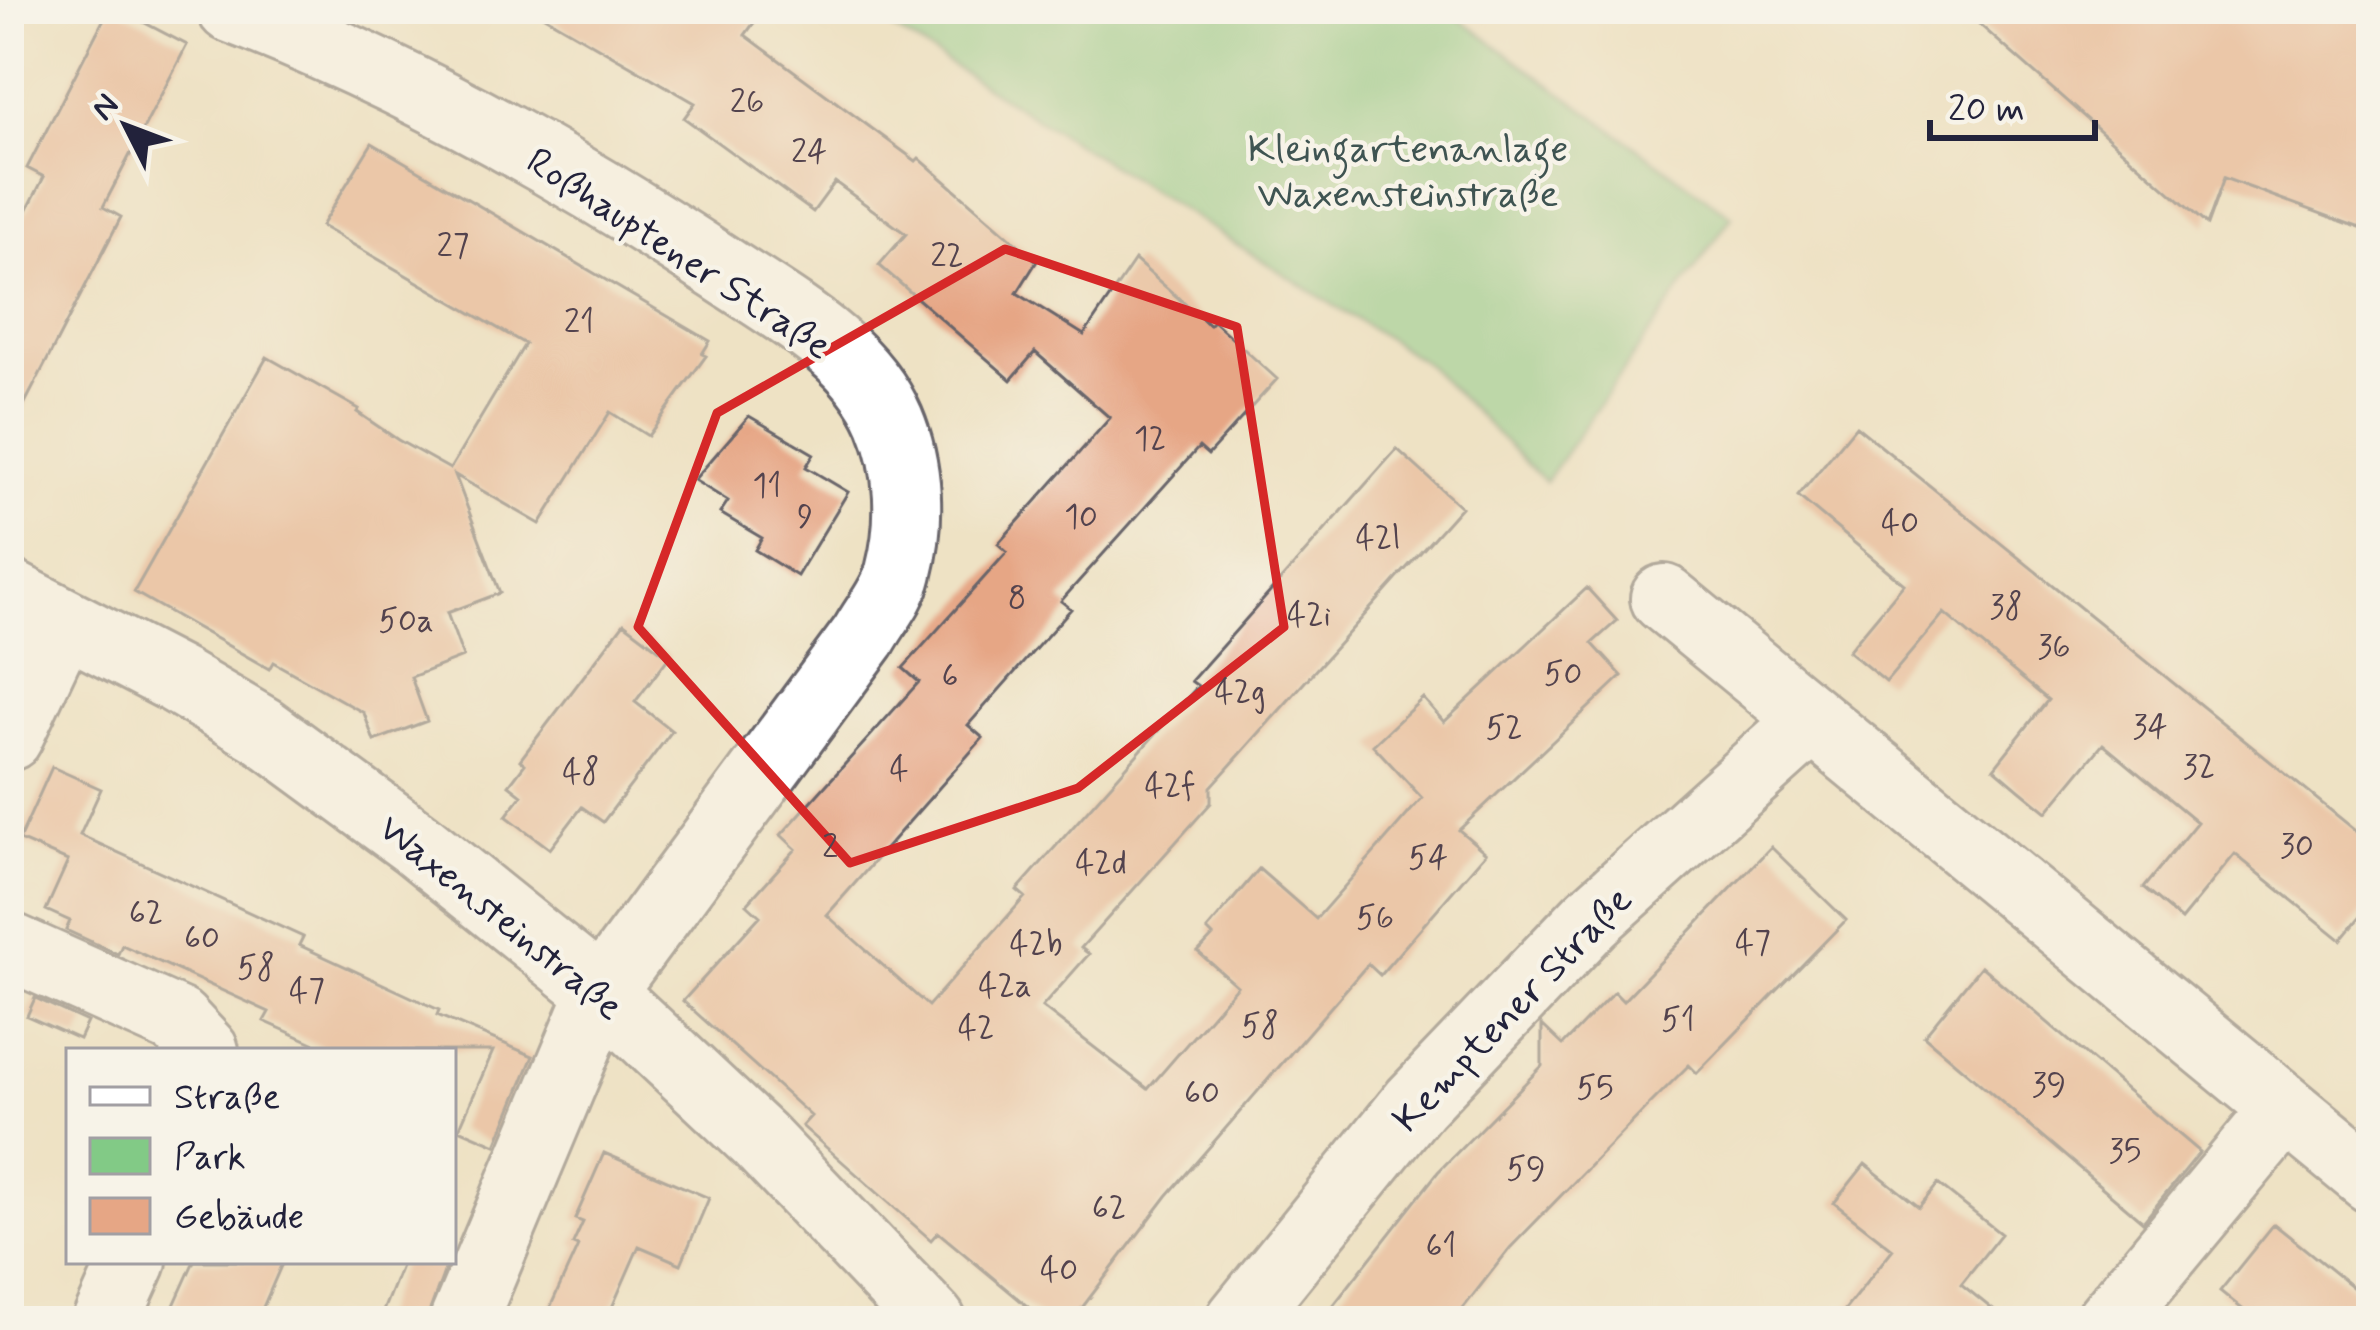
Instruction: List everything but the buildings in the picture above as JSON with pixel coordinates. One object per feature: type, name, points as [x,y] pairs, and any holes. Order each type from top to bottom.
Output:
[{"type":"street","name":"Roßhauptener Straße","points":[[231,9],[364,67],[525,150],[670,235],[812,328],[856,370],[889,416],[905,463],[907,512],[899,576],[864,636],[601,992],[463,1321]]},
{"type":"street","points":[[1664,598],[2371,1179]]},
{"type":"street","name":"Waxensteinstraße","points":[[36,608],[177,680],[262,730],[416,843],[601,992],[759,1140],[932,1321]]},
{"type":"street","points":[[9,736],[36,608]]},
{"type":"street","name":"Kemptener Straße","points":[[1239,1321],[1414,1103],[1591,920],[1811,721]]},
{"type":"street","points":[[9,946],[177,1021],[202,1048]]},
{"type":"street","points":[[2109,1321],[2284,1108]]},
{"type":"street","points":[[106,1321],[132,1264]]},
{"type":"highlighted area","points":[[1005,249],[1237,327],[1284,627],[1078,788],[850,863],[638,627],[717,413]]},
{"type":"green space","name":"Kleingartenanlage Waxensteinstraße","points":[[862,9],[1446,9],[1732,216],[1545,482],[1424,362]]}]
